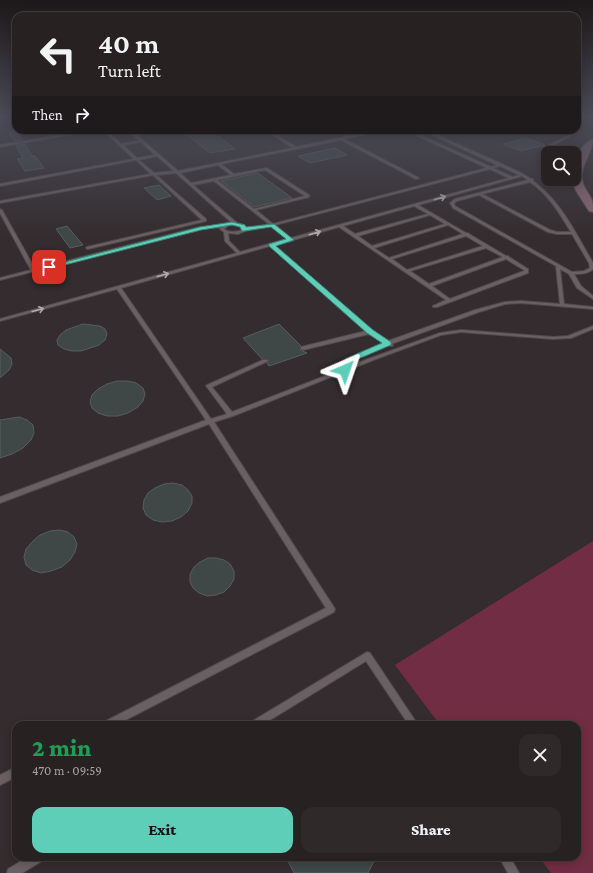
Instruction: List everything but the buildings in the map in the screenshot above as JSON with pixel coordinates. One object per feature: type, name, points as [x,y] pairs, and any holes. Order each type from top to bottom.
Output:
[{"type":"main road","points":[[582,157],[577,178],[580,189],[593,209]]},
{"type":"lane","points":[[88,248],[205,220],[133,157]]},
{"type":"lane","points":[[0,184],[148,157]]},
{"type":"lane","points":[[160,157],[236,224]]},
{"type":"lane","points":[[0,202],[154,174],[179,172],[254,157]]},
{"type":"lane","points":[[376,157],[417,178]]},
{"type":"lane","points":[[467,157],[513,178]]},
{"type":"lane","points":[[483,157],[532,180],[553,202],[592,268],[587,272],[571,273],[454,207],[452,203],[456,200],[532,180]]},
{"type":"lane","points":[[220,164],[233,175]]},
{"type":"lane","points":[[226,232],[234,233],[272,225],[501,165]]},
{"type":"lane","points":[[192,184],[266,169],[308,196],[253,210]]},
{"type":"lane","points":[[0,320],[522,175]]},
{"type":"lane","points":[[214,179],[291,240]]},
{"type":"lane","points":[[479,194],[549,232],[572,233]]},
{"type":"lane","points":[[415,205],[524,267],[526,272],[435,306]]},
{"type":"lane","points":[[0,210],[34,271]]},
{"type":"lane","points":[[354,236],[431,214]]},
{"type":"lane","points":[[0,279],[200,228],[236,224],[243,226],[244,230]]},
{"type":"lane","points":[[372,247],[448,224]]},
{"type":"lane","points":[[225,226],[222,229],[226,232],[227,241],[240,254]]},
{"type":"lane","points":[[340,226],[449,300]]},
{"type":"lane","points":[[389,259],[467,234]]},
{"type":"lane","points":[[271,245],[370,332],[398,349]]},
{"type":"lane","points":[[407,271],[488,246]]},
{"type":"lane","points":[[428,286],[507,257]]},
{"type":"lane","points":[[558,266],[562,305]]},
{"type":"lane","points":[[571,273],[579,287],[593,298]]},
{"type":"lane","points":[[115,721],[331,609],[210,421],[118,287]]},
{"type":"lane","points":[[345,370],[348,360],[388,343],[476,311],[505,303],[521,302],[593,308]]},
{"type":"lane","points":[[0,500],[210,421],[231,415],[398,349],[452,332],[461,331],[553,338],[569,337],[593,327]]},
{"type":"lane","points":[[303,348],[370,332]]},
{"type":"lane","points":[[231,415],[209,386],[265,362]]},
{"type":"lane","points":[[261,721],[367,656],[411,721]]},
{"type":"lane","points":[[0,780],[12,774]]},
{"type":"lane","points":[[12,873],[32,861]]},
{"type":"lane","points":[[506,861],[514,873]]},
{"type":"shaded area","points":[[593,541],[593,873],[551,873],[542,861],[581,861],[581,721],[437,721],[395,665]]},
{"type":"route","points":[[49,267],[200,228],[240,224],[243,226],[244,230],[272,225],[291,240],[271,245],[370,332],[388,343],[348,360],[346,362],[345,370]]}]
